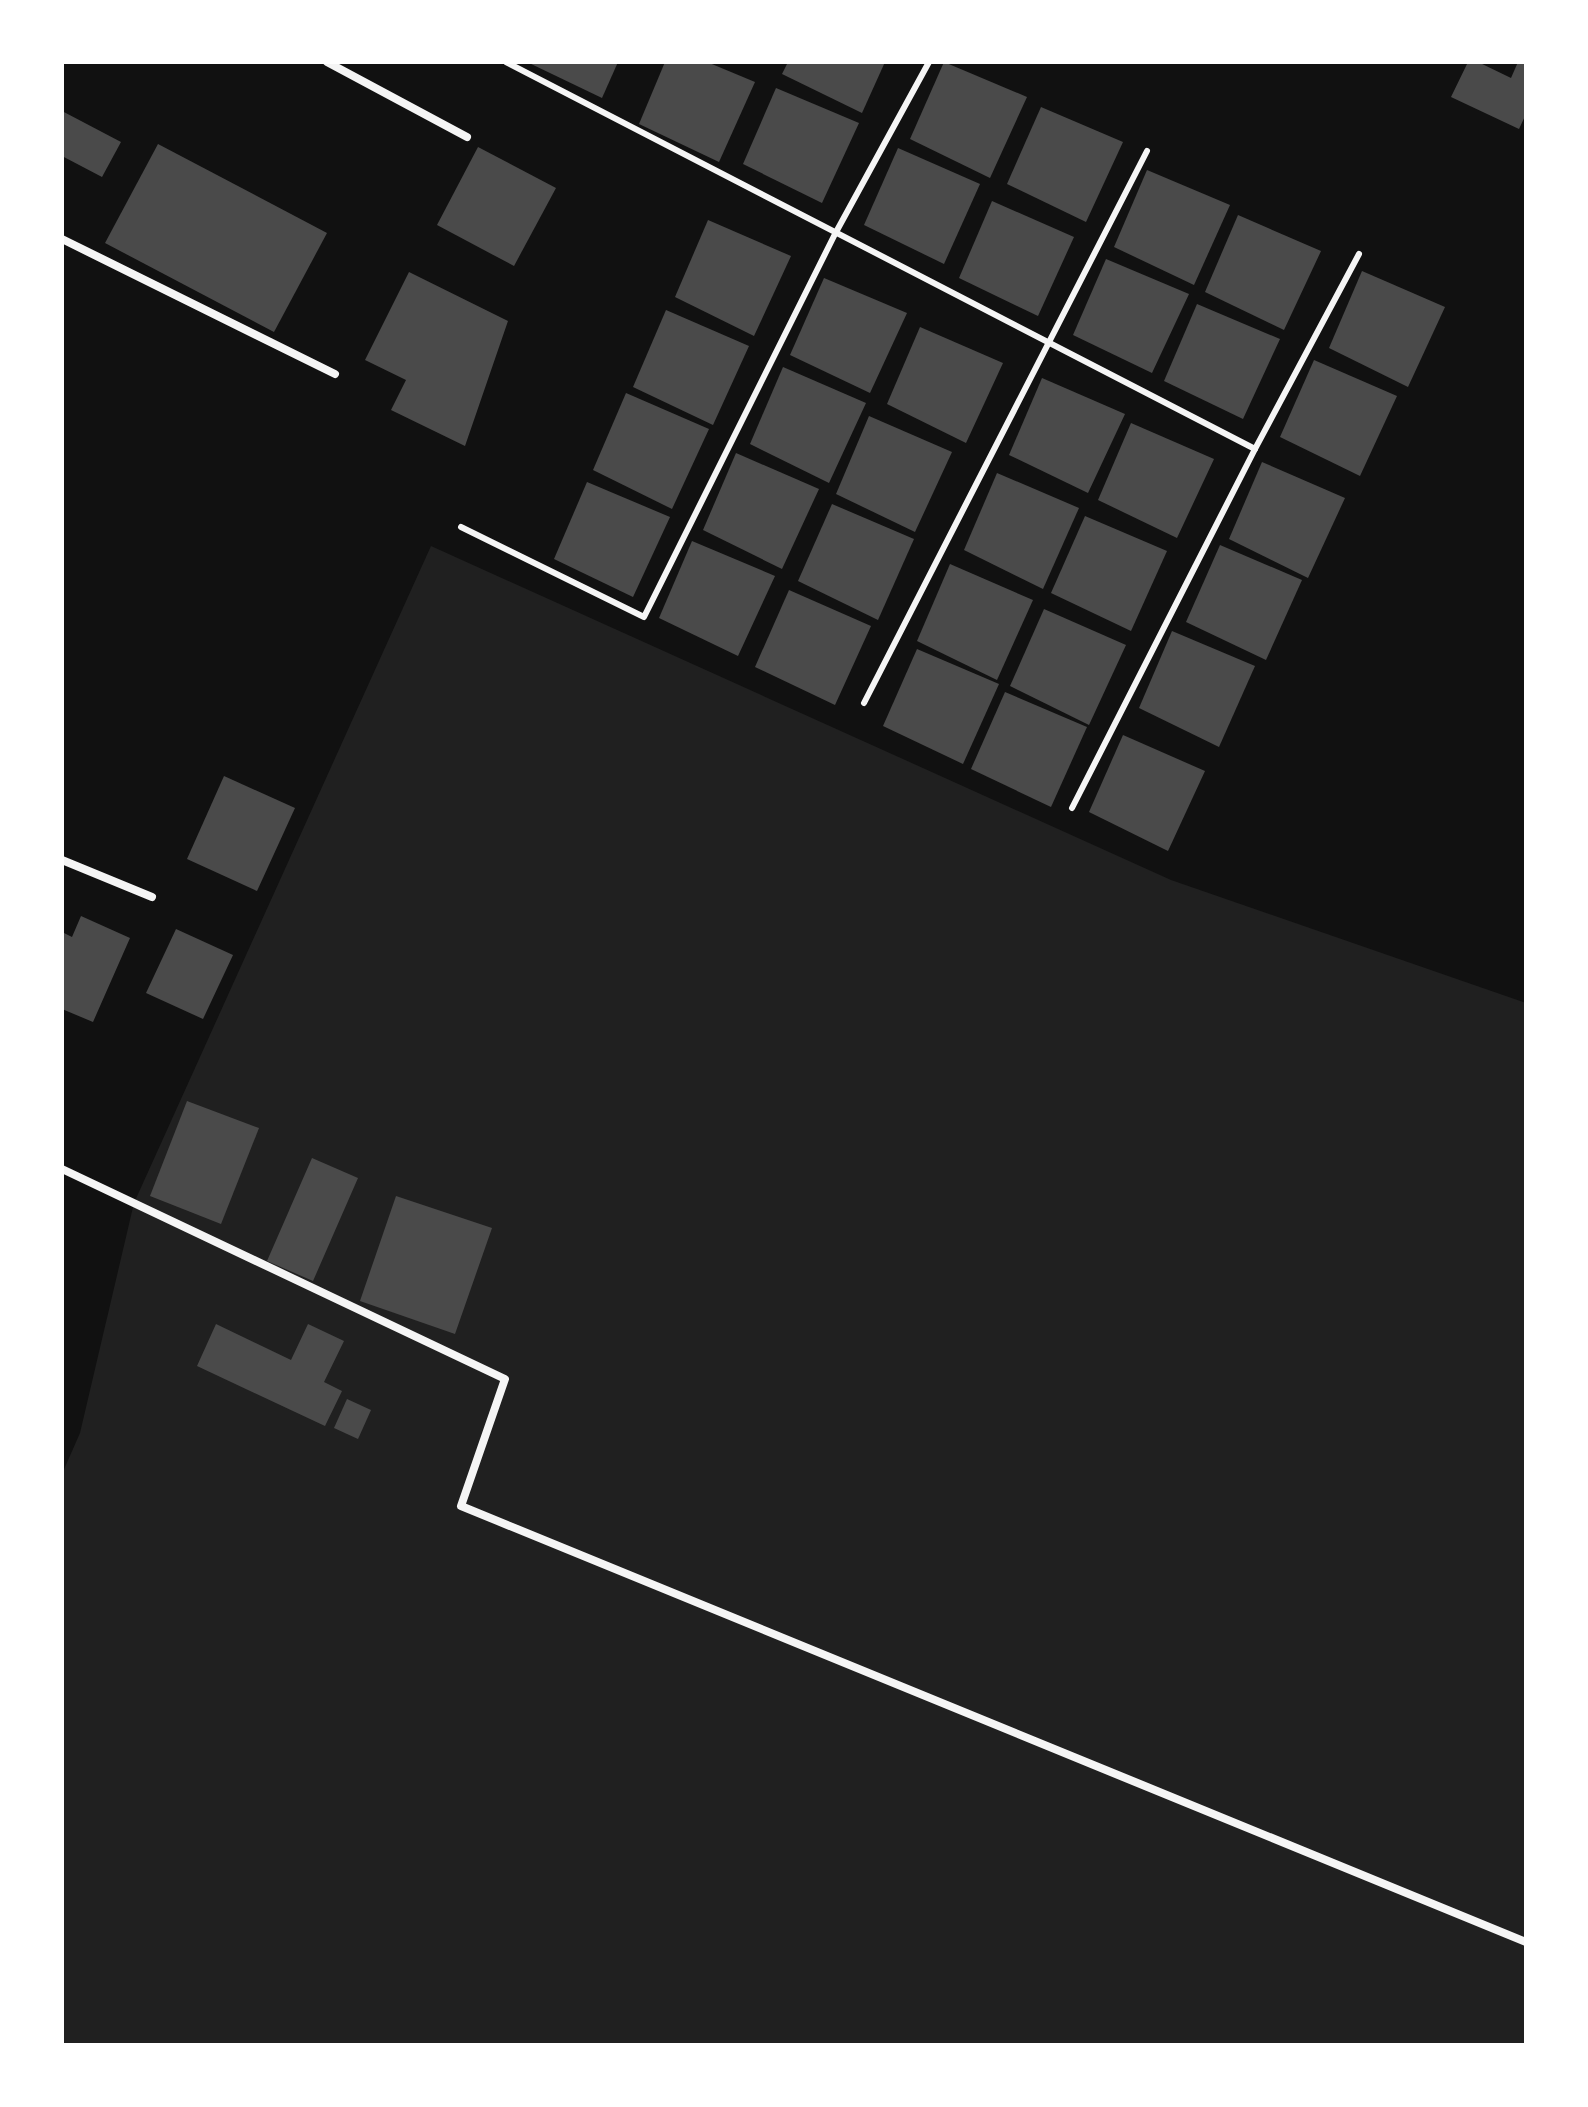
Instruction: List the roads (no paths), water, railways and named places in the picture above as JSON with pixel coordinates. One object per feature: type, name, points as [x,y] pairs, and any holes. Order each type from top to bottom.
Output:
[{"type":"street","points":[[327,62],[467,137]]},
{"type":"street","points":[[62,239],[335,374]]},
{"type":"street","points":[[62,860],[152,897]]},
{"type":"street","points":[[62,1169],[505,1379],[461,1506],[1526,1942]]},
{"type":"lane","points":[[506,62],[1255,449]]},
{"type":"lane","points":[[461,527],[644,617],[835,234],[929,62]]},
{"type":"lane","points":[[864,703],[1147,151]]},
{"type":"lane","points":[[1072,808],[1255,449],[1359,254]]}]
